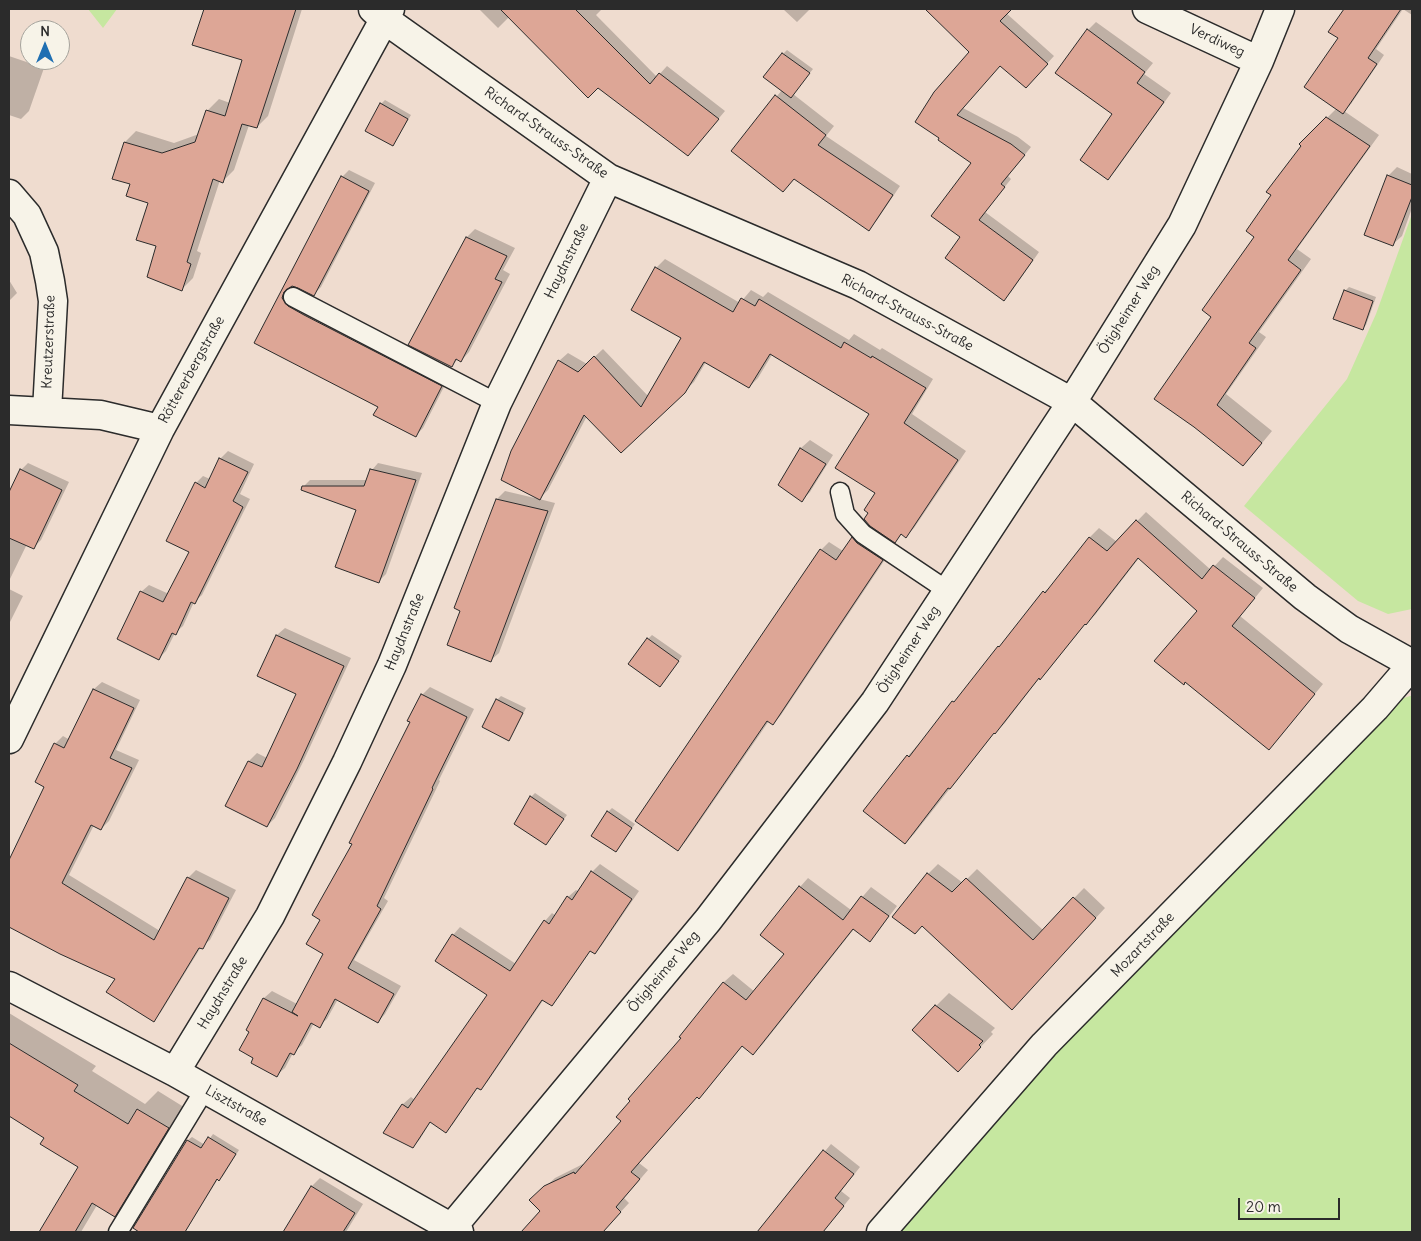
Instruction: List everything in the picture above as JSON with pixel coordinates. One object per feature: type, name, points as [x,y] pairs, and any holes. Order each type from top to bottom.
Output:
[{"type":"street","name":"Verdiweg","points":[[1147,9],[1259,61]]},
{"type":"street","name":"Ötigheimer Weg","points":[[453,1231],[708,920],[875,702],[1072,402],[1182,225],[1259,61],[1280,9]]},
{"type":"street","name":"Richard-Strauss-Straße","points":[[382,12],[608,178],[858,285],[1072,402],[1305,597],[1349,629],[1412,664]]},
{"type":"street","name":"Röttererbergstraße","points":[[9,739],[160,429],[382,12]]},
{"type":"street","name":"Haydnstraße","points":[[175,1072],[270,916],[347,762],[392,665],[497,403],[608,178]]},
{"type":"street","name":"Kreutzerstraße","points":[[9,194],[27,215],[44,252],[50,281],[53,301],[47,411]]},
{"type":"street","points":[[9,410],[101,415],[160,429]]},
{"type":"street","name":"Mozartstraße","points":[[880,1232],[1044,1046],[1375,708],[1412,664]]},
{"type":"street","name":"Lisztstraße","points":[[9,986],[175,1072],[453,1231]]},
{"type":"lane","points":[[293,297],[497,403]]},
{"type":"lane","points":[[840,492],[845,514],[862,534],[948,591]]},
{"type":"lane","points":[[118,1232],[205,1089]]},
{"type":"green space","points":[[88,9],[117,9],[103,28]]},
{"type":"green space","points":[[1412,214],[1412,609],[1388,614],[1358,601],[1244,506],[1347,379],[1376,314]]},
{"type":"green space","points":[[1412,696],[1412,1232],[898,1232],[1055,1055],[1224,883],[1398,700]]},
{"type":"building","points":[[204,9],[296,9],[257,128],[242,124],[223,183],[213,179],[187,262],[191,264],[182,291],[147,277],[156,246],[136,240],[148,203],[126,196],[130,184],[112,179],[124,142],[162,153],[195,142],[206,110],[225,116],[242,60],[192,45]]},
{"type":"building","points":[[500,9],[575,9],[650,84],[659,73],[719,119],[688,156],[598,88],[588,98]]},
{"type":"building","points":[[925,9],[1012,9],[1000,21],[1048,64],[1026,88],[1000,66],[957,115],[1011,144],[1025,155],[1001,184],[1005,187],[979,220],[1033,260],[1004,301],[945,258],[960,237],[931,216],[971,163],[915,122],[934,92],[969,52]]},
{"type":"building","points":[[1344,9],[1401,9],[1368,58],[1377,64],[1343,114],[1304,87],[1338,38],[1328,32]]},
{"type":"building","points":[[1087,29],[1145,72],[1137,83],[1164,102],[1108,180],[1080,160],[1112,114],[1055,73]]},
{"type":"building","points":[[782,53],[810,73],[791,98],[763,77]]},
{"type":"building","points":[[775,95],[826,135],[818,145],[893,195],[869,231],[794,179],[783,192],[731,151]]},
{"type":"building","points":[[380,103],[408,119],[393,146],[365,131]]},
{"type":"building","points":[[1326,117],[1370,146],[1288,260],[1301,270],[1249,343],[1256,348],[1217,405],[1262,443],[1243,466],[1194,427],[1154,399],[1211,317],[1202,310],[1254,237],[1246,231],[1271,195],[1266,192],[1301,146],[1299,144]]},
{"type":"building","points":[[1387,175],[1412,185],[1412,197],[1393,246],[1364,235]]},
{"type":"building","points":[[341,176],[369,191],[314,296],[292,286],[284,292],[282,298],[288,306],[304,315],[442,386],[416,437],[373,415],[378,407],[254,343]]},
{"type":"building","points":[[466,237],[507,256],[495,279],[502,282],[461,362],[456,359],[452,367],[408,345]]},
{"type":"building","points":[[655,267],[733,312],[741,298],[755,306],[759,299],[841,348],[844,342],[926,388],[904,423],[958,460],[906,538],[901,534],[895,543],[870,526],[864,519],[868,513],[864,510],[875,493],[835,468],[869,414],[770,354],[749,388],[704,362],[685,393],[621,453],[584,415],[540,500],[501,480],[511,451],[558,360],[578,372],[594,356],[641,407],[681,338],[631,310]]},
{"type":"building","points":[[1344,290],[1373,301],[1363,330],[1333,319]]},
{"type":"building","points":[[800,448],[826,464],[802,502],[778,485]]},
{"type":"building","points":[[219,458],[248,472],[233,501],[243,507],[195,604],[191,602],[176,635],[172,633],[159,660],[117,639],[140,591],[163,602],[189,552],[166,541],[195,482],[205,488]]},
{"type":"building","points":[[20,469],[62,490],[34,549],[9,538],[9,492]]},
{"type":"building","points":[[370,469],[416,480],[379,583],[335,567],[356,510],[301,490],[302,486],[364,486]]},
{"type":"building","points":[[496,499],[548,511],[491,662],[447,645],[460,611],[454,608]]},
{"type":"building","points":[[1136,520],[1202,579],[1213,565],[1255,598],[1232,626],[1315,694],[1269,750],[1185,682],[1184,685],[1154,661],[1197,611],[1138,558],[1086,625],[1040,680],[1039,678],[950,789],[948,788],[905,844],[863,811],[1043,591],[1045,593],[1089,537],[1107,551]]},
{"type":"building","points":[[852,537],[857,543],[883,560],[773,725],[767,721],[678,851],[635,821],[820,549],[836,560]]},
{"type":"building","points":[[276,635],[344,666],[297,769],[267,827],[225,806],[248,761],[262,767],[296,694],[257,676]]},
{"type":"building","points":[[647,638],[679,661],[660,687],[628,664]]},
{"type":"building","points":[[93,689],[134,708],[110,758],[132,768],[101,830],[91,825],[62,883],[154,940],[187,877],[229,898],[203,949],[199,948],[154,1022],[106,992],[115,979],[60,954],[9,927],[9,860],[44,787],[35,782],[54,743],[64,748]]},
{"type":"building","points":[[421,694],[467,717],[377,906],[381,909],[348,968],[394,994],[378,1023],[335,999],[320,1028],[311,1023],[294,1055],[290,1053],[277,1077],[251,1063],[253,1058],[239,1050],[249,1032],[246,1030],[263,998],[298,1016],[292,1012],[323,954],[306,944],[320,920],[312,915],[352,844],[349,843],[410,722],[407,721]]},
{"type":"building","points":[[496,699],[523,713],[509,741],[482,727]]},
{"type":"building","points":[[530,796],[564,819],[546,845],[514,824]]},
{"type":"building","points":[[607,811],[632,828],[616,852],[591,836]]},
{"type":"building","points":[[591,871],[632,899],[595,954],[590,951],[552,1006],[542,1000],[481,1090],[477,1088],[446,1133],[430,1122],[413,1148],[383,1133],[402,1104],[408,1108],[487,995],[435,961],[452,934],[510,971],[544,920],[549,924],[567,896],[572,900]]},
{"type":"building","points":[[927,873],[952,892],[966,878],[1033,940],[1073,897],[1096,918],[1012,1010],[922,926],[915,934],[892,917]]},
{"type":"building","points":[[799,886],[843,920],[861,896],[889,916],[870,942],[853,929],[753,1055],[742,1046],[699,1099],[697,1097],[631,1172],[640,1179],[616,1207],[621,1212],[603,1232],[521,1232],[540,1211],[529,1200],[544,1186],[574,1172],[575,1174],[621,1121],[616,1117],[630,1101],[628,1099],[681,1038],[679,1037],[723,982],[746,1000],[784,954],[760,935]]},
{"type":"building","points":[[935,1005],[983,1041],[979,1045],[981,1047],[958,1072],[912,1030]]},
{"type":"building","points":[[9,1043],[78,1085],[74,1091],[128,1124],[137,1109],[169,1128],[115,1217],[92,1203],[75,1232],[39,1232],[78,1167],[40,1144],[44,1138],[9,1116]]},
{"type":"building","points":[[208,1137],[236,1154],[219,1181],[217,1179],[185,1232],[139,1232],[133,1228],[187,1140],[201,1148]]},
{"type":"building","points":[[823,1150],[854,1174],[835,1198],[844,1206],[823,1232],[757,1232]]},
{"type":"building","points":[[311,1186],[355,1213],[343,1232],[283,1232]]}]
